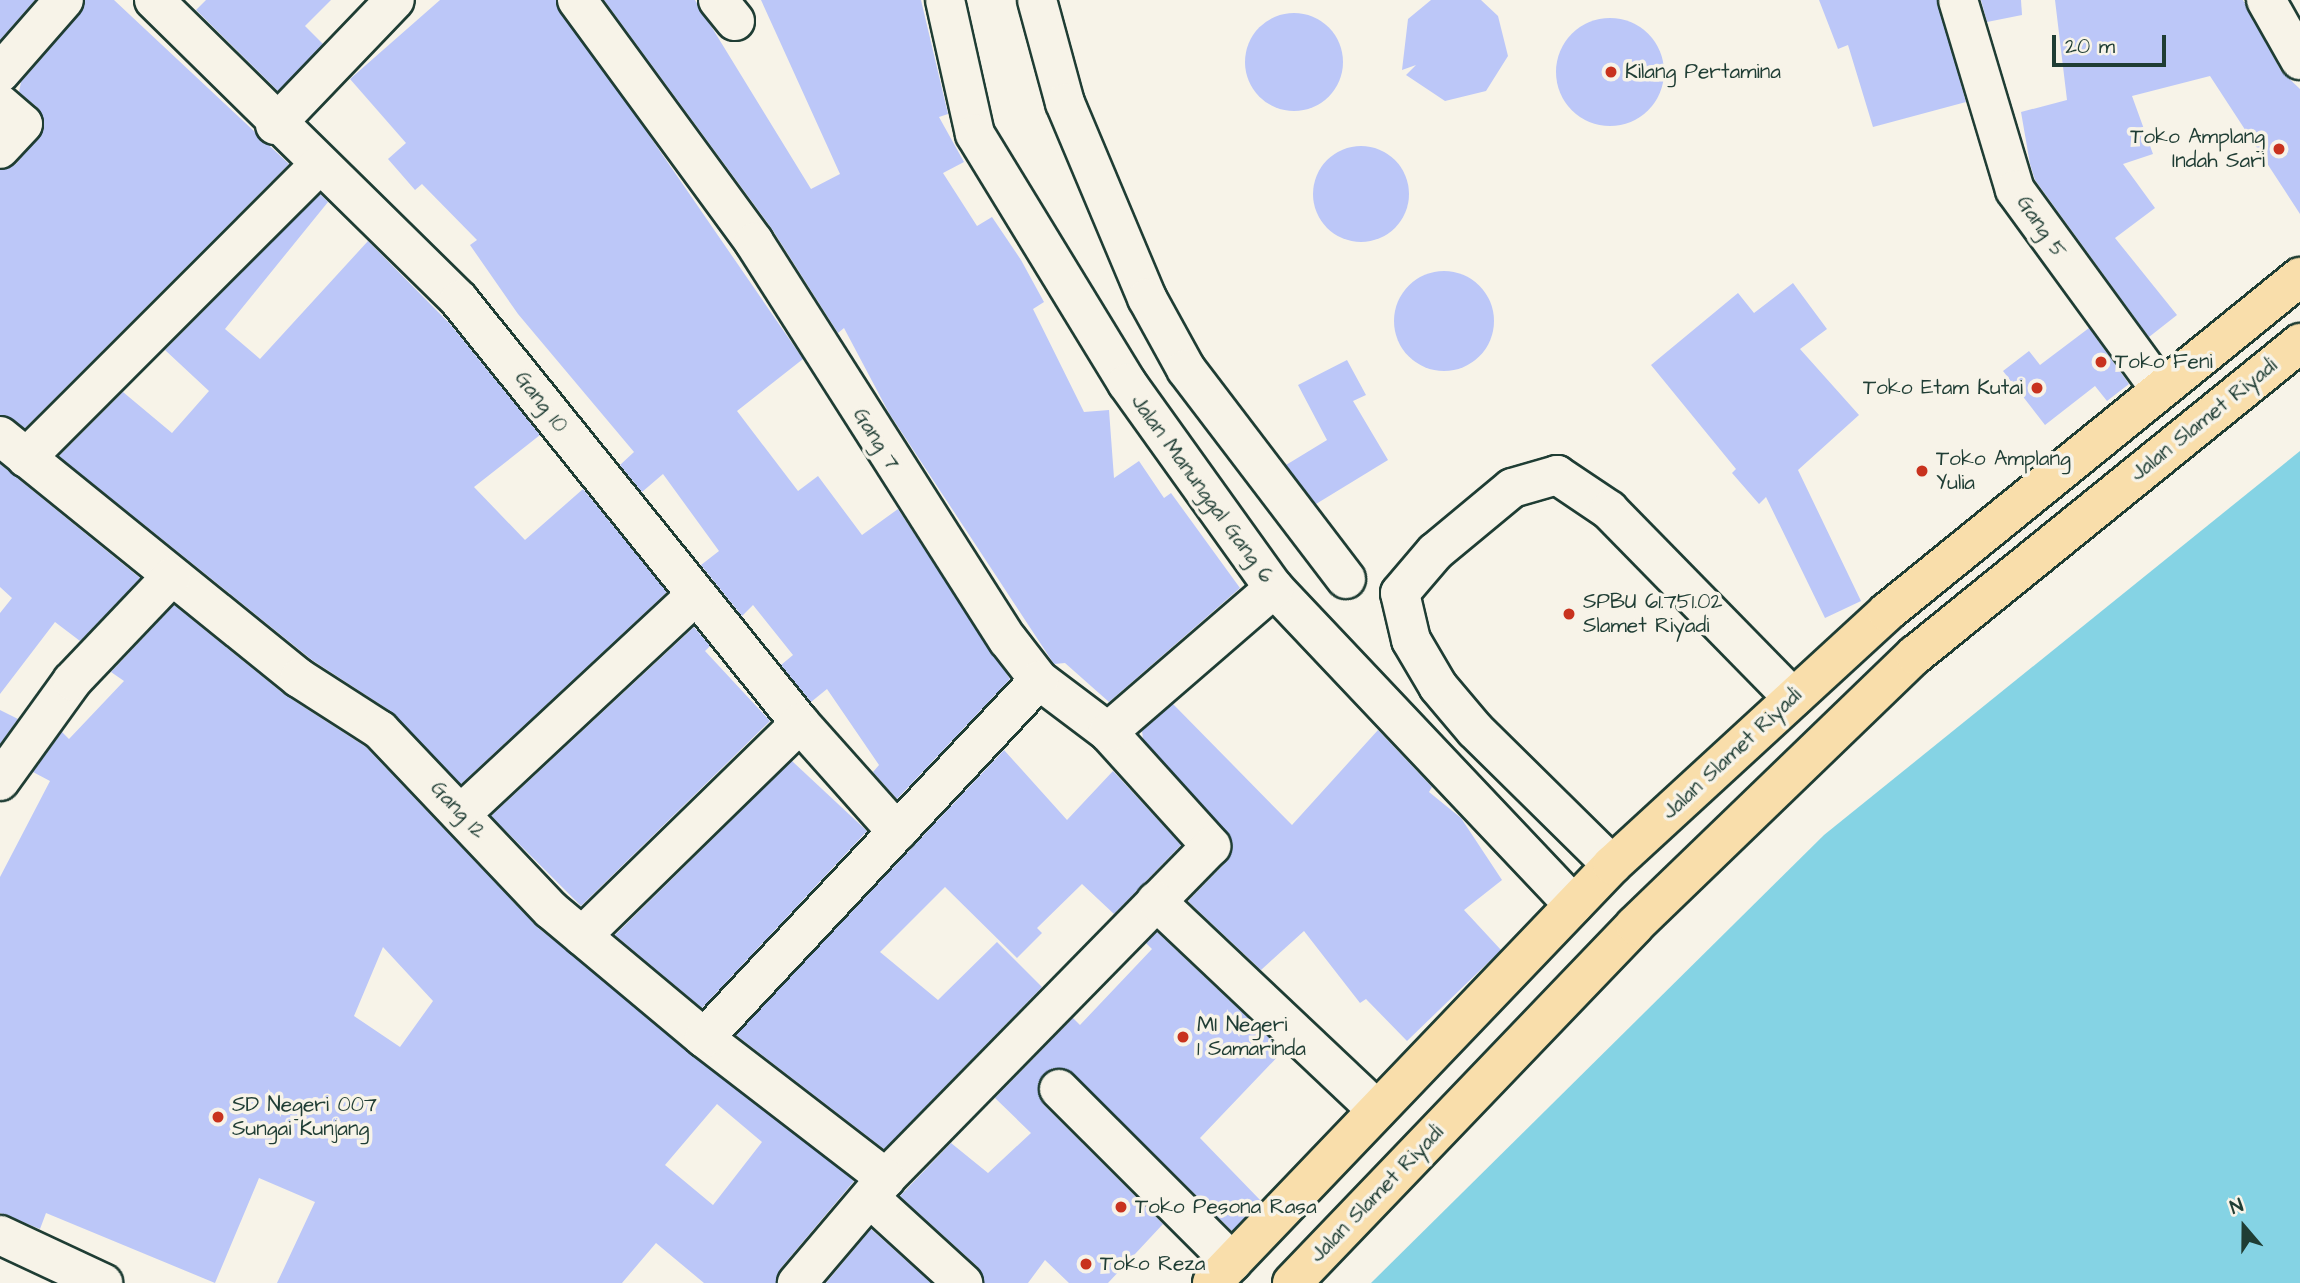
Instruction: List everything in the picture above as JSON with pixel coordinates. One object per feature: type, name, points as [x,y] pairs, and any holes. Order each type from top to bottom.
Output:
[{"type":"highway","name":"Jalan Slamet Riyadi","points":[[1222,1272],[1612,865],[1887,612],[2300,277]]},
{"type":"highway","name":"Jalan Slamet Riyadi","points":[[1292,1283],[1635,925],[1915,655],[1999,584],[2300,343]]},
{"type":"street","points":[[0,73],[64,0]]},
{"type":"street","name":"Gang 10","points":[[154,0],[275,125],[459,300],[800,723],[897,832]]},
{"type":"street","name":"Gang 7","points":[[578,0],[698,159],[943,544],[1039,680],[1108,732],[1211,846],[1156,901]]},
{"type":"street","name":"Jalan Manunggal Gang 6","points":[[945,0],[975,134],[1127,383],[1273,588],[1574,905]]},
{"type":"street","points":[[1037,0],[1065,103],[1147,298],[1186,369],[1346,579]]},
{"type":"street","name":"Gang 5","points":[[1958,0],[2015,190],[2160,389]]},
{"type":"street","points":[[2266,0],[2300,60]]},
{"type":"street","points":[[275,125],[381,4]]},
{"type":"street","points":[[0,104],[23,124],[0,149]]},
{"type":"street","points":[[13,447],[318,166]]},
{"type":"street","name":"Gang 12","points":[[13,447],[299,678],[380,730],[582,936],[879,1189]]},
{"type":"street","points":[[1612,865],[1475,730],[1438,686],[1411,640],[1400,593],[1435,552],[1512,488],[1558,475],[1609,510],[1793,698]]},
{"type":"street","points":[[0,781],[72,681],[171,576]]},
{"type":"street","points":[[1108,732],[1273,588]]},
{"type":"street","points":[[461,814],[696,595]]},
{"type":"street","points":[[704,1038],[1039,680]]},
{"type":"street","points":[[582,936],[800,723]]},
{"type":"street","points":[[797,1283],[879,1189],[1156,901],[1377,1110]]},
{"type":"street","points":[[1059,1089],[1222,1272]]},
{"type":"street","points":[[879,1189],[962,1283]]},
{"type":"street","points":[[0,1235],[103,1283]]},
{"type":"water","points":[[2300,451],[2300,1283],[1371,1283],[1824,835]]},
{"type":"building","points":[[0,0],[35,0],[0,40]]},
{"type":"building","points":[[85,0],[114,0],[289,164],[25,428],[0,415],[0,170],[16,164],[44,129],[38,108],[19,92],[21,82],[80,14]]},
{"type":"building","points":[[206,0],[331,0],[305,26],[323,44],[278,91],[196,10]]},
{"type":"building","points":[[440,0],[556,0],[803,359],[737,411],[798,491],[818,476],[862,535],[898,509],[1010,679],[897,799],[873,772],[879,765],[827,689],[811,702],[781,665],[793,655],[753,605],[742,616],[701,565],[719,551],[663,474],[642,492],[620,465],[634,452],[518,314],[470,245],[477,240],[422,184],[415,190],[388,159],[406,143],[350,79]]},
{"type":"building","points":[[604,0],[695,0],[811,189],[840,174],[761,0],[921,0],[948,114],[939,117],[964,162],[943,173],[977,226],[992,217],[1021,260],[1044,302],[1033,309],[1084,412],[1109,410],[1114,478],[1139,461],[1164,498],[1171,493],[1240,588],[1109,702],[1065,663],[1054,664],[889,413],[844,328],[838,333],[772,229]]},
{"type":"building","points":[[1431,0],[1481,0],[1498,16],[1508,56],[1486,91],[1445,101],[1406,75],[1416,65],[1402,70],[1408,19]]},
{"type":"building","points":[[1819,0],[1937,0],[1966,102],[1873,127],[1848,45],[1838,49]]},
{"type":"building","points":[[1981,0],[2021,0],[2022,15],[1987,22]]},
{"type":"building","points":[[2055,0],[2243,0],[2281,71],[2300,89],[2300,214],[2210,76],[2132,96],[2153,154],[2123,164],[2155,208],[2115,238],[2177,315],[2149,337],[2035,180],[2030,164],[2021,112],[2067,100]]},
{"type":"building","points":[[1294,13],[1313,17],[1329,27],[1339,43],[1343,62],[1339,81],[1329,97],[1313,107],[1294,111],[1275,107],[1259,97],[1249,81],[1245,62],[1249,43],[1259,27],[1275,17]]},
{"type":"building","name":"Kilang Pertamina","points":[[1610,18],[1631,22],[1648,34],[1660,51],[1664,72],[1660,93],[1648,110],[1631,122],[1610,126],[1589,122],[1572,110],[1560,93],[1556,72],[1560,51],[1572,34],[1589,22]]},
{"type":"building","points":[[1361,146],[1379,150],[1395,160],[1405,176],[1409,194],[1405,212],[1395,228],[1379,238],[1361,242],[1343,238],[1327,228],[1317,212],[1313,194],[1317,176],[1327,160],[1343,150]]},
{"type":"building","points":[[320,194],[328,202],[225,329],[260,359],[368,241],[450,324],[540,435],[474,487],[525,540],[583,489],[667,592],[461,784],[392,712],[312,660],[59,456],[123,392],[172,433],[209,391],[165,350]]},
{"type":"building","points":[[1444,271],[1463,275],[1480,285],[1490,302],[1494,321],[1490,340],[1480,357],[1463,367],[1444,371],[1425,367],[1408,357],[1398,340],[1394,321],[1398,302],[1408,285],[1425,275]]},
{"type":"building","points":[[1793,283],[1827,329],[1800,349],[1859,415],[1798,470],[1861,601],[1825,618],[1766,497],[1759,504],[1732,473],[1736,469],[1651,365],[1738,293],[1754,313]]},
{"type":"building","points":[[2089,328],[2129,384],[2107,401],[2095,386],[2045,425],[2003,371],[2029,351],[2040,365]]},
{"type":"building","points":[[1347,360],[1366,395],[1353,401],[1388,460],[1316,504],[1286,465],[1327,440],[1298,385]]},
{"type":"building","points":[[0,464],[140,578],[80,641],[55,622],[0,694],[0,613],[12,598],[0,587]]},
{"type":"building","points":[[174,605],[285,695],[366,747],[537,927],[854,1181],[780,1269],[776,1283],[704,1283],[656,1243],[622,1283],[277,1283],[315,1202],[259,1178],[215,1283],[46,1213],[40,1229],[0,1213],[0,877],[50,781],[33,772],[62,732],[69,739],[124,681],[111,672]],"holes":[[[383,947],[433,1001],[400,1047],[354,1016]],[[717,1104],[762,1142],[713,1205],[665,1165]]]},
{"type":"building","points":[[694,627],[710,646],[705,651],[770,721],[581,906],[491,816]]},
{"type":"building","points":[[1173,704],[1292,825],[1378,730],[1432,787],[1429,792],[1461,818],[1502,880],[1464,910],[1501,950],[1407,1041],[1366,999],[1360,1003],[1304,931],[1261,970],[1188,901],[1227,861],[1232,842],[1143,739],[1142,731]]},
{"type":"building","points":[[0,710],[18,719],[0,744]]},
{"type":"building","points":[[1004,750],[1067,820],[1113,771],[1181,845],[1114,914],[1082,884],[1037,928],[1042,933],[1017,958],[945,887],[880,952],[938,1000],[997,942],[1042,987],[884,1149],[736,1035]]},
{"type":"building","points":[[792,761],[867,831],[702,1008],[615,935]]},
{"type":"building","points":[[1157,932],[1283,1051],[1200,1138],[1261,1201],[1232,1231],[1074,1074],[1053,1068],[1038,1083],[1043,1104],[1163,1224],[1108,1283],[1069,1283],[1045,1260],[1028,1283],[984,1283],[978,1267],[900,1196],[951,1143],[988,1173],[1031,1133],[995,1098],[1073,1018],[1080,1025],[1152,949],[1146,943]]},
{"type":"building","points":[[871,1229],[931,1283],[826,1283]]},
{"type":"place","name":"Kilang Pertamina","points":[[1611,72]]},
{"type":"place","name":"Toko Amplang Indah Sari","points":[[2279,149]]},
{"type":"place","name":"Toko Feni","points":[[2101,362]]},
{"type":"place","name":"Toko Etam Kutai","points":[[2037,388]]},
{"type":"place","name":"Toko Amplang Yulia","points":[[1922,471]]},
{"type":"place","name":"SPBU 61.751.02 Slamet Riyadi","points":[[1569,614]]},
{"type":"place","name":"MI Negeri 1 Samarinda","points":[[1183,1037]]},
{"type":"place","name":"SD Negeri 007 Sungai Kunjang","points":[[218,1117]]},
{"type":"place","name":"Toko Pesona Rasa","points":[[1121,1207]]},
{"type":"place","name":"Toko Reza","points":[[1086,1264]]}]
